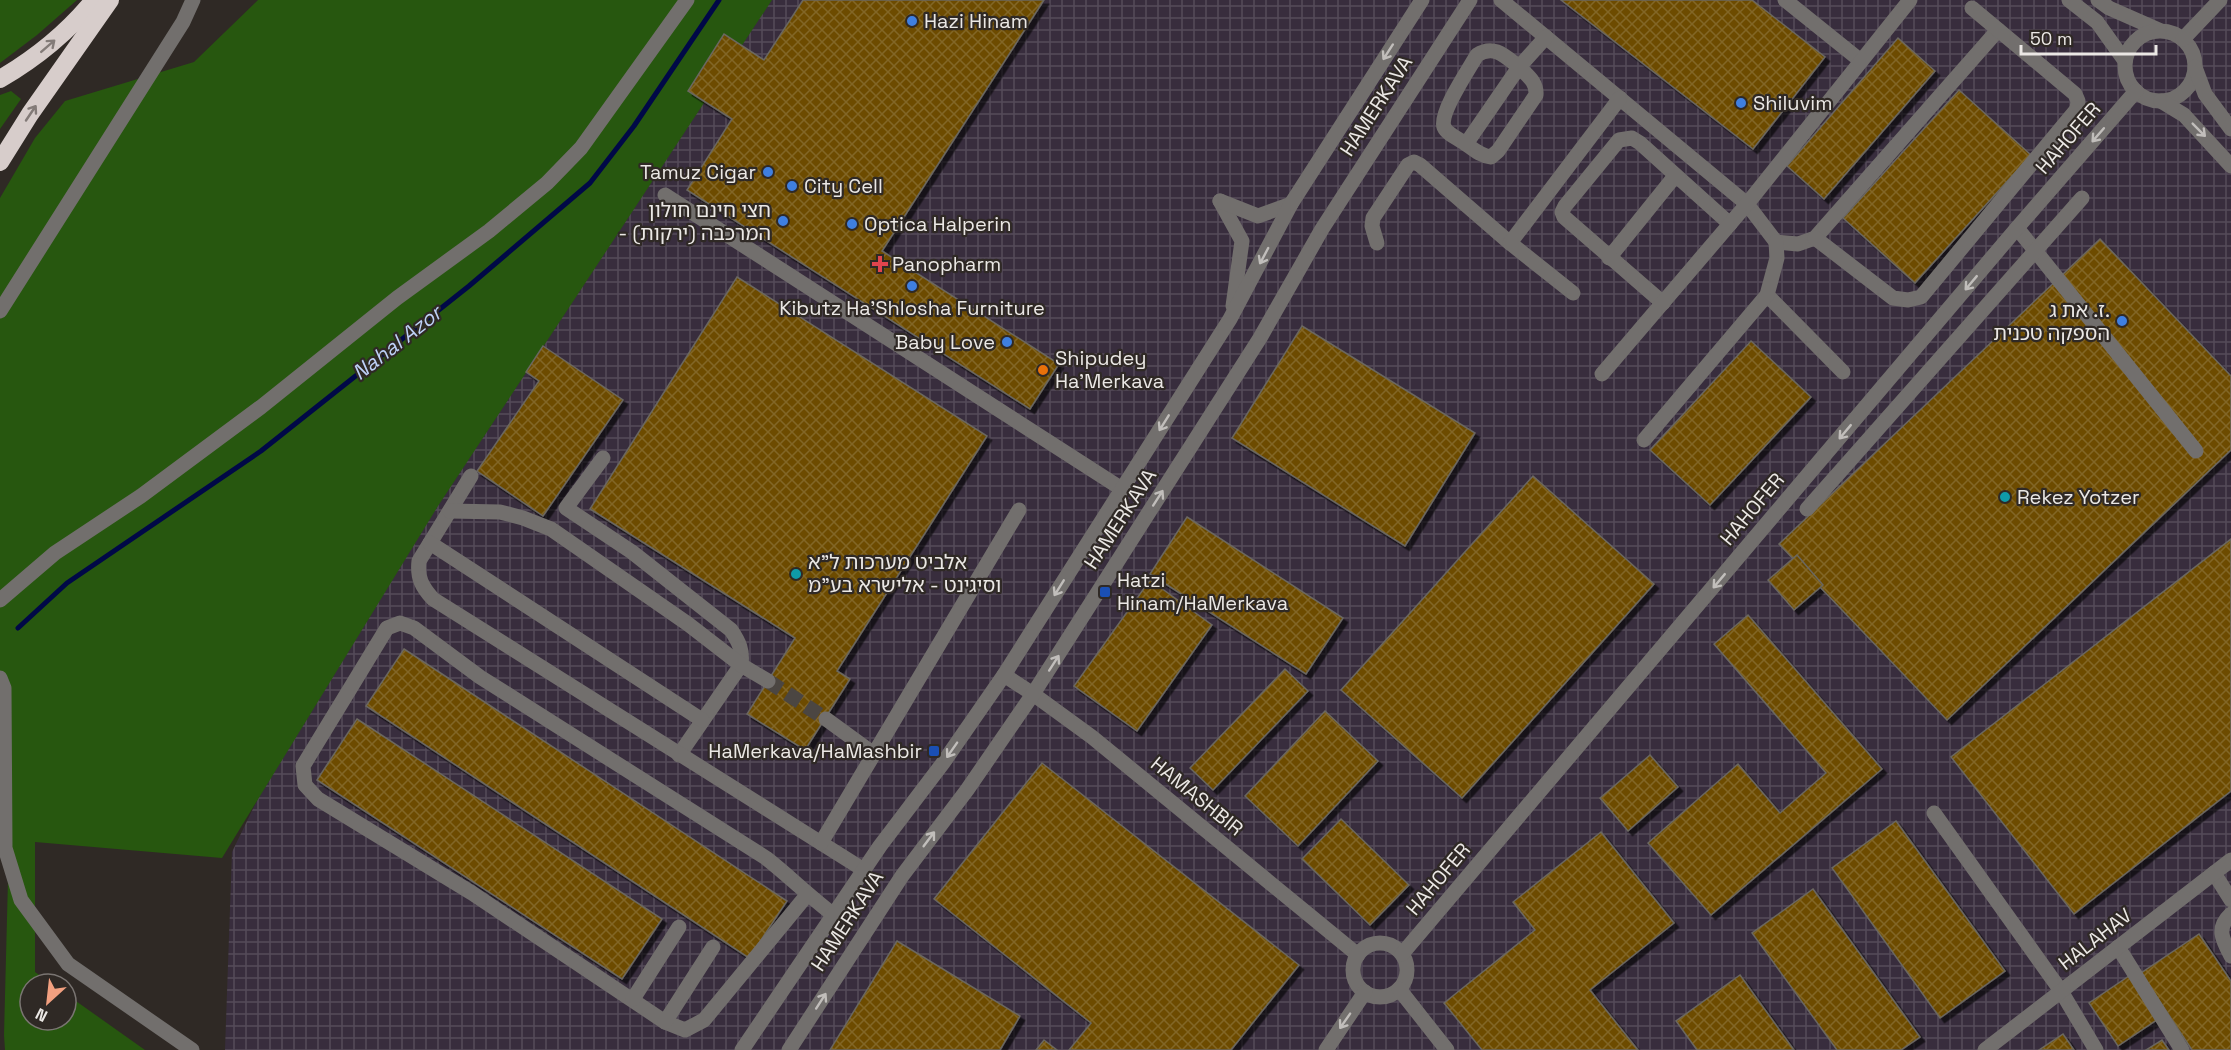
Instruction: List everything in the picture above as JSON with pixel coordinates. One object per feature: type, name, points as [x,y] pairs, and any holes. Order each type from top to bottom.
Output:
[{"type":"highway","points":[[0,80],[38,54],[66,30],[94,0]]},
{"type":"highway","points":[[0,162],[30,114],[110,0]]},
{"type":"street","points":[[0,310],[183,22],[192,0]]},
{"type":"street","points":[[0,600],[55,553],[141,496],[261,407],[397,298],[489,231],[547,183],[581,148],[687,0]]},
{"type":"street","name":"HAMERKAVA","points":[[789,1050],[902,876],[967,790],[1034,694],[1260,338],[1322,229],[1470,0]]},
{"type":"street","points":[[1785,0],[1861,61]]},
{"type":"street","points":[[1602,374],[1747,204],[1910,0]]},
{"type":"street","points":[[2069,0],[2097,22],[2125,61]]},
{"type":"street","points":[[2098,0],[2109,8],[2183,39],[2194,57],[2193,80],[2185,91],[2174,98],[2161,101]]},
{"type":"street","points":[[2183,39],[2220,0]]},
{"type":"street","name":"HAMERKAVA","points":[[742,1050],[864,870],[1004,675],[1230,319],[1291,204],[1419,1]]},
{"type":"street","points":[[1505,1],[1747,204],[1776,242],[1777,258],[1767,295],[1644,440]]},
{"type":"street","points":[[1815,238],[1893,298],[1908,300],[1921,297],[2077,109],[2078,101],[2075,94],[1972,8]]},
{"type":"street","points":[[1776,242],[1798,244],[1815,238],[1998,30]]},
{"type":"street","points":[[2159,30],[2144,35],[2131,46],[2125,61],[2129,82],[2144,97],[2161,101],[2184,115],[2231,166]]},
{"type":"street","points":[[1466,144],[1519,67],[1546,37]]},
{"type":"street","points":[[1485,50],[1499,51],[1519,67],[1534,81],[1536,95],[1498,151],[1491,157],[1484,156],[1447,131],[1443,119],[1477,55],[1485,50]]},
{"type":"street","points":[[2195,67],[2205,94],[2231,129]]},
{"type":"street","name":"HAHOFER","points":[[1402,954],[2017,228],[2136,91]]},
{"type":"street","points":[[1510,243],[1620,98]]},
{"type":"street","points":[[1663,303],[1564,218],[1562,212],[1619,140],[1628,138],[1640,143],[1730,224]]},
{"type":"street","points":[[1377,243],[1372,226],[1373,218],[1408,165],[1414,162],[1573,293]]},
{"type":"street","points":[[1609,258],[1676,176]]},
{"type":"street","points":[[665,195],[1122,489]]},
{"type":"street","points":[[1807,509],[2082,198]]},
{"type":"street","points":[[1230,319],[1242,241],[1220,201],[1258,216],[1291,204]]},
{"type":"street","points":[[2017,228],[2196,451]]},
{"type":"street","points":[[1767,295],[1843,372]]},
{"type":"street","points":[[551,530],[603,458]]},
{"type":"street","points":[[471,476],[419,561],[417,574],[424,590],[433,599],[864,870]]},
{"type":"street","points":[[566,508],[632,552],[731,630],[739,642],[742,654],[741,664],[679,755]]},
{"type":"street","points":[[450,510],[500,512],[523,518],[551,530],[768,681]]},
{"type":"street","points":[[821,843],[1019,510]]},
{"type":"street","points":[[430,543],[702,720]]},
{"type":"street","points":[[807,895],[704,1020],[685,1030],[665,1022],[472,893],[318,799],[305,785],[303,766],[387,628],[400,623],[414,628],[480,677],[766,858],[789,876],[807,895],[834,915]]},
{"type":"street","name":"HAMASHBIR","points":[[1004,675],[1092,737],[1358,955]]},
{"type":"street","points":[[0,678],[4,688],[5,848],[21,900],[68,964],[192,1050]]},
{"type":"street","points":[[826,719],[874,754]]},
{"type":"street","points":[[1934,813],[2061,992],[2096,1050]]},
{"type":"street","name":"HALAHAV","points":[[1984,1050],[2231,860]]},
{"type":"street","points":[[2214,873],[2231,900]]},
{"type":"street","points":[[2231,914],[2222,924],[2220,932],[2231,956]]},
{"type":"street","points":[[633,999],[679,927]]},
{"type":"street","points":[[1379,943],[1395,948],[1402,954],[1407,972],[1405,981],[1400,989],[1392,994],[1383,997],[1365,992],[1355,979],[1353,971],[1358,955],[1371,945],[1379,943]]},
{"type":"street","points":[[665,1022],[714,947]]},
{"type":"street","points":[[2118,947],[2182,1050]]},
{"type":"street","points":[[1400,989],[1447,1050]]},
{"type":"street","points":[[1326,1050],[1365,992]]},
{"type":"shaded area","points":[[754,0],[2231,0],[2231,1050],[225,1050],[232,852],[348,613]]},
{"type":"green space","points":[[0,0],[77,0],[0,63]]},
{"type":"green space","points":[[258,0],[772,0],[438,506],[222,858],[35,842],[35,972],[18,972],[18,1032],[78,1032],[78,1003],[145,1050],[5,1050],[9,840],[0,839],[0,198],[35,138],[65,101],[194,62]]},
{"type":"green space","points":[[11,91],[21,99],[0,129],[0,95]]},
{"type":"building","points":[[803,0],[1044,0],[882,251],[1059,364],[1030,409],[687,190],[732,119],[688,91],[724,34],[764,60]]},
{"type":"building","name":"Shiluvim","points":[[1561,0],[1752,0],[1825,57],[1753,149]]},
{"type":"building","points":[[1898,38],[1935,71],[1824,199],[1787,166]]},
{"type":"building","points":[[1959,90],[2031,155],[1915,283],[1843,218]]},
{"type":"building","name":"Rekez Yotzer","points":[[2100,239],[2231,376],[2231,450],[1947,720],[1779,544]]},
{"type":"building","name":"אלביט מערכות ל\"א וסיגינט - אלישרא בע\"מ","points":[[737,277],[987,436],[837,671],[850,679],[805,750],[747,714],[795,638],[590,509]]},
{"type":"building","points":[[1302,326],[1475,433],[1405,546],[1232,438]]},
{"type":"building","points":[[1751,341],[1811,397],[1710,505],[1650,450]]},
{"type":"building","points":[[543,346],[623,400],[543,516],[477,471],[539,381],[526,372]]},
{"type":"building","points":[[1533,476],[1654,584],[1462,798],[1341,690]]},
{"type":"building","points":[[1187,517],[1343,618],[1306,674],[1150,574]]},
{"type":"building","points":[[2231,539],[2231,791],[2074,914],[1951,757]]},
{"type":"building","points":[[1797,555],[1823,585],[1794,610],[1768,580]]},
{"type":"building","points":[[1150,580],[1212,625],[1137,731],[1074,686]]},
{"type":"building","points":[[1748,615],[1882,769],[1711,915],[1648,843],[1738,764],[1780,813],[1826,773],[1714,644]]},
{"type":"building","points":[[404,649],[787,901],[749,958],[366,706]]},
{"type":"building","points":[[1285,669],[1308,691],[1213,790],[1190,768]]},
{"type":"building","points":[[1325,711],[1378,761],[1298,846],[1245,796]]},
{"type":"building","points":[[357,719],[662,919],[622,979],[317,780]]},
{"type":"building","points":[[1650,755],[1678,787],[1628,831],[1600,798]]},
{"type":"building","points":[[1042,763],[1299,965],[1231,1050],[1069,1050],[1091,1023],[934,899]]},
{"type":"building","points":[[1341,819],[1409,885],[1370,925],[1302,859]]},
{"type":"building","points":[[1896,821],[2005,971],[1940,1018],[1832,868]]},
{"type":"building","points":[[1601,832],[1674,923],[1590,990],[1638,1050],[1482,1050],[1444,1003],[1535,930],[1513,902]]},
{"type":"building","points":[[1813,889],[1920,1037],[1901,1050],[1837,1050],[1752,933]]},
{"type":"building","points":[[2199,934],[2231,981],[2231,1050],[2192,1050],[2141,973]]},
{"type":"building","points":[[897,941],[1020,1016],[1000,1050],[830,1050]]},
{"type":"building","points":[[1740,975],[1794,1050],[1697,1050],[1676,1021]]},
{"type":"building","points":[[2129,976],[2158,1019],[2118,1046],[2089,1003]]},
{"type":"building","points":[[2063,1034],[2074,1050],[2039,1050]]},
{"type":"building","points":[[1044,1040],[1057,1050],[1036,1050]]},
{"type":"building","points":[[2162,1040],[2169,1050],[2146,1050]]},
{"type":"waterway","name":"Nahal Azor","points":[[18,628],[67,583],[261,451],[469,286],[590,183],[634,126],[719,0]]},
{"type":"tunnel","points":[[768,681],[826,719]]},
{"type":"place","name":"Hazi Hinam","points":[[912,21]]},
{"type":"place","name":"Shiluvim","points":[[1741,103]]},
{"type":"place","name":"Tamuz Cigar","points":[[768,172]]},
{"type":"place","name":"City Cell","points":[[792,186]]},
{"type":"place","name":"חצי חינם חולון - המרכבה (ירקות)","points":[[783,221]]},
{"type":"place","name":"Optica Halperin","points":[[852,224]]},
{"type":"place","name":"Panopharm","points":[[880,264]]},
{"type":"place","name":"Kibutz Ha'Shlosha Furniture","points":[[912,286]]},
{"type":"place","name":"ז. את ג. הספקה טכנית","points":[[2122,321]]},
{"type":"place","name":"Baby Love","points":[[1007,342]]},
{"type":"place","name":"Shipudey Ha'Merkava","points":[[1043,370]]},
{"type":"place","name":"Rekez Yotzer","points":[[2005,497]]},
{"type":"place","name":"אלביט מערכות ל\"א וסיגינט - אלישרא בע\"מ","points":[[796,574]]},
{"type":"place","name":"Hatzi Hinam/HaMerkava","points":[[1105,592]]},
{"type":"place","name":"HaMerkava/HaMashbir","points":[[934,751]]}]
